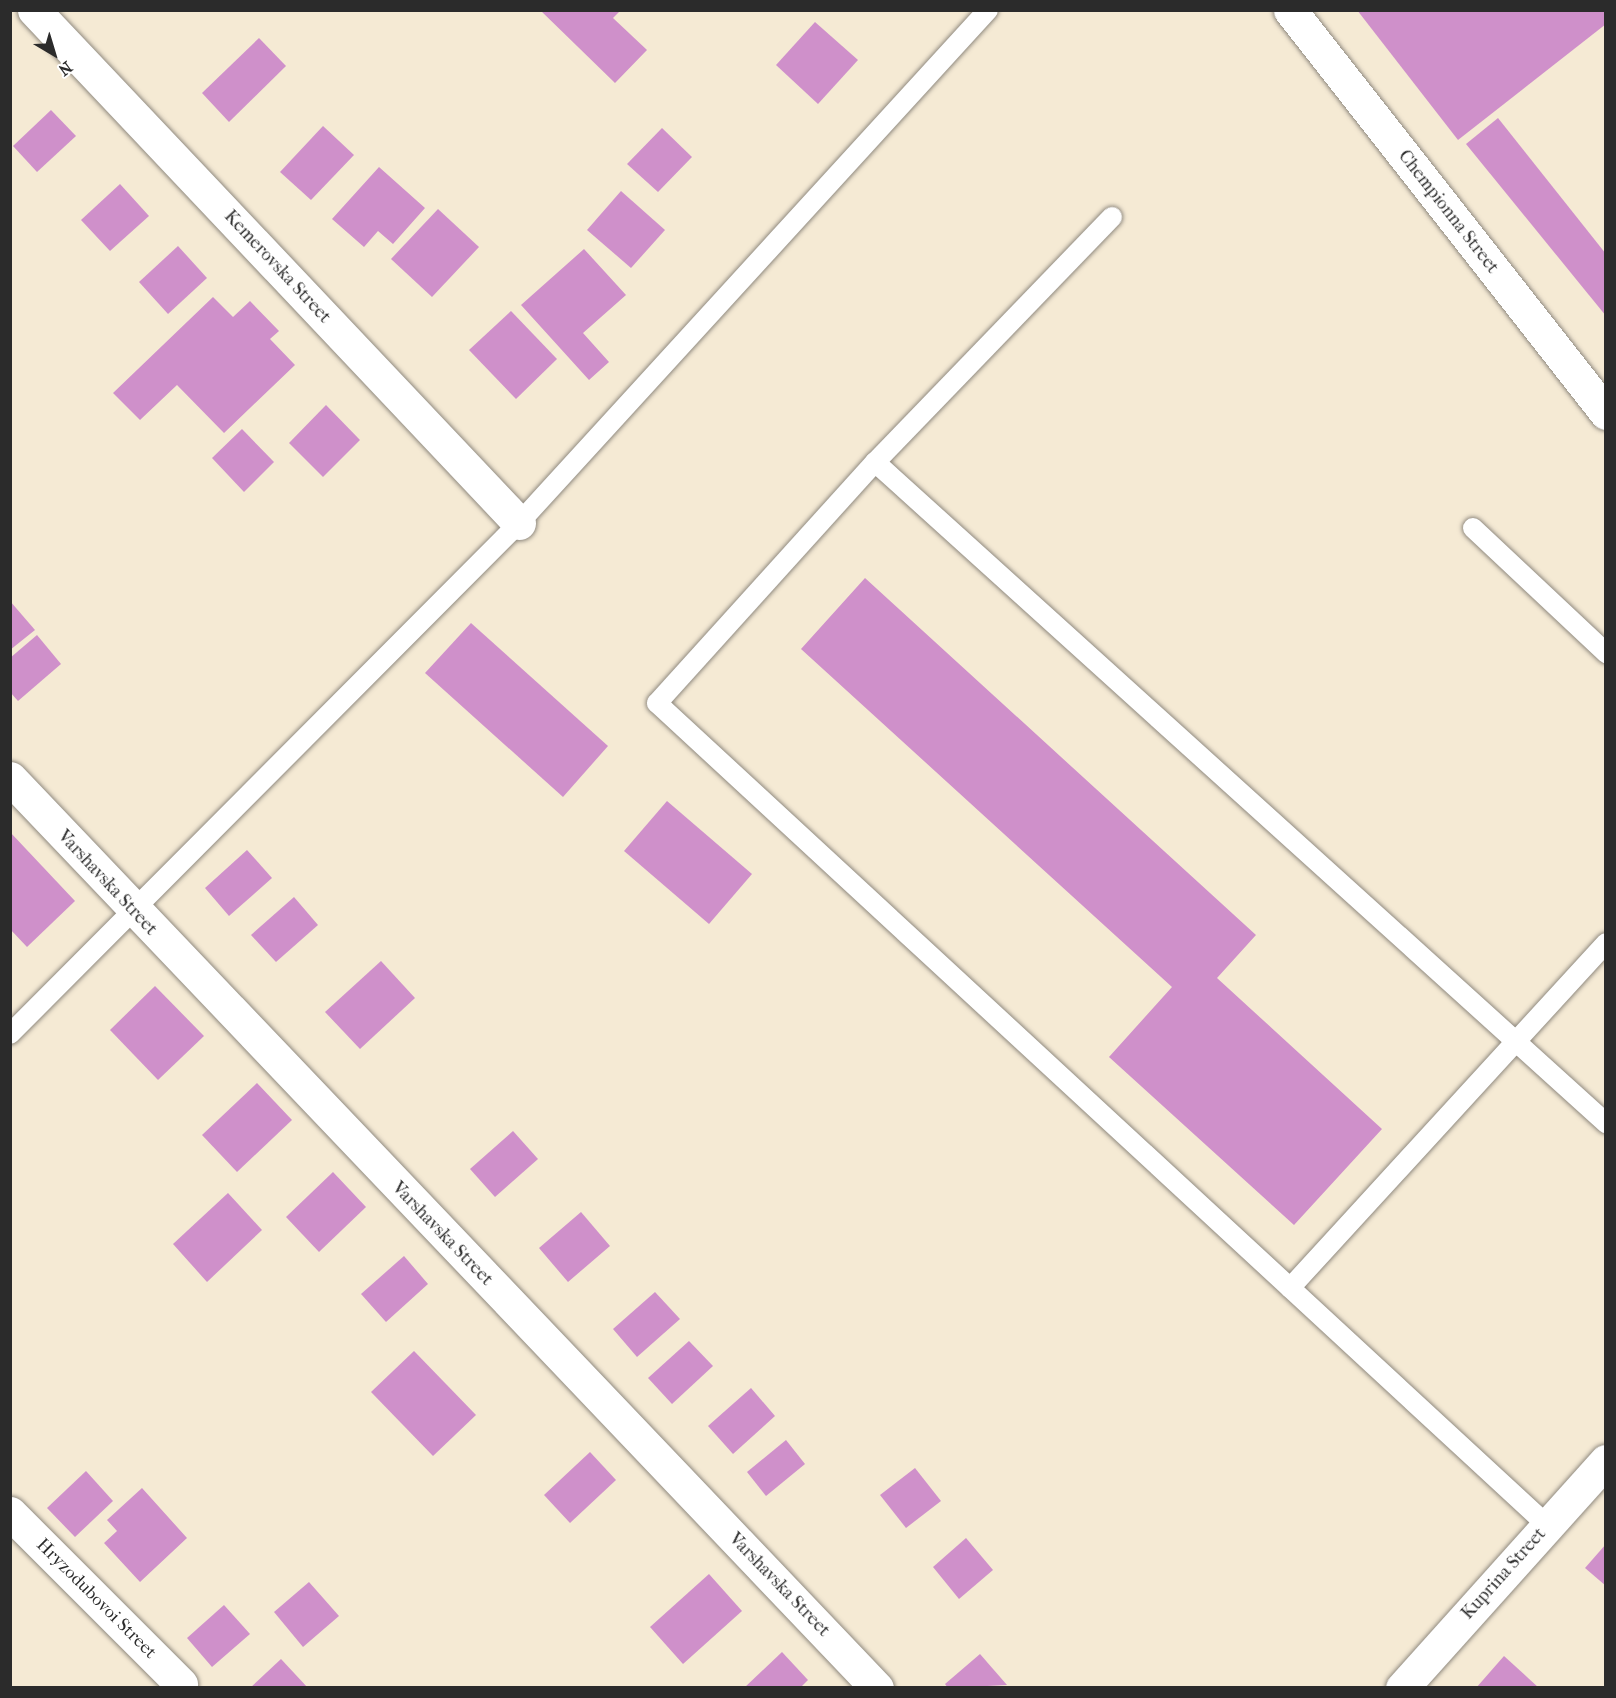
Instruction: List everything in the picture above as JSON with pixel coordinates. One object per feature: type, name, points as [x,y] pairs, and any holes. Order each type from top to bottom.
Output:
[{"type":"street","name":"Kemerovska Street","points":[[34,10],[519,523]]},
{"type":"street","name":"Chempionna Street","points":[[1290,10],[1605,413]]},
{"type":"street","name":"Varshavska Street","points":[[10,778],[135,914],[877,1688]]},
{"type":"street","name":"Kuprina Street","points":[[1402,1688],[1605,1461]]},
{"type":"street","name":"Hryzodubovoi Street","points":[[10,1514],[181,1684]]},
{"type":"lane","points":[[10,1034],[135,914],[519,523],[988,10]]},
{"type":"lane","points":[[1112,217],[875,462],[657,703],[1547,1525]]},
{"type":"lane","points":[[875,462],[1605,1123]]},
{"type":"lane","points":[[1473,528],[1605,653]]},
{"type":"lane","points":[[1290,1288],[1605,943]]},
{"type":"building","points":[[540,10],[621,10],[613,18],[647,50],[615,83]]},
{"type":"building","points":[[1357,10],[1606,10],[1606,24],[1458,140]]},
{"type":"building","points":[[815,22],[858,60],[818,104],[776,65]]},
{"type":"building","points":[[259,38],[286,66],[229,122],[202,93]]},
{"type":"building","points":[[51,110],[76,136],[37,172],[13,146]]},
{"type":"building","points":[[1498,118],[1606,254],[1606,316],[1466,144]]},
{"type":"building","points":[[323,126],[354,155],[311,200],[280,172]]},
{"type":"building","points":[[662,128],[692,157],[658,192],[627,164]]},
{"type":"building","points":[[379,167],[425,208],[393,244],[378,231],[364,247],[332,219]]},
{"type":"building","points":[[120,184],[149,216],[110,251],[81,220]]},
{"type":"building","points":[[621,191],[665,230],[631,268],[587,230]]},
{"type":"building","points":[[438,209],[479,247],[432,297],[391,259]]},
{"type":"building","points":[[178,246],[207,278],[168,314],[139,282]]},
{"type":"building","points":[[584,249],[626,295],[583,333],[609,362],[589,380],[521,305]]},
{"type":"building","points":[[213,297],[233,317],[250,301],[279,331],[270,339],[295,365],[224,433],[177,385],[140,420],[113,393]]},
{"type":"building","points":[[511,311],[557,359],[516,399],[469,350]]},
{"type":"building","points":[[326,405],[360,440],[323,477],[289,443]]},
{"type":"building","points":[[242,429],[274,462],[244,492],[212,458]]},
{"type":"building","points":[[865,578],[1256,935],[1217,978],[1382,1129],[1294,1225],[1109,1057],[1172,987],[801,649]]},
{"type":"building","points":[[10,601],[35,630],[10,650]]},
{"type":"building","points":[[471,623],[608,746],[563,797],[425,673]]},
{"type":"building","points":[[37,635],[61,664],[18,701],[10,692],[10,658]]},
{"type":"building","points":[[667,801],[752,874],[709,924],[624,851]]},
{"type":"building","points":[[10,832],[75,901],[27,947],[10,929]]},
{"type":"building","points":[[247,850],[272,878],[229,916],[205,888]]},
{"type":"building","points":[[294,897],[318,925],[276,962],[251,935]]},
{"type":"building","points":[[381,961],[415,998],[360,1049],[325,1012]]},
{"type":"building","points":[[155,986],[204,1036],[158,1080],[110,1030]]},
{"type":"building","points":[[257,1083],[292,1120],[237,1172],[202,1135]]},
{"type":"building","points":[[513,1131],[538,1159],[495,1197],[470,1169]]},
{"type":"building","points":[[333,1172],[366,1207],[319,1252],[286,1217]]},
{"type":"building","points":[[228,1193],[262,1230],[207,1282],[173,1244]]},
{"type":"building","points":[[581,1212],[610,1246],[568,1282],[539,1248]]},
{"type":"building","points":[[404,1256],[428,1284],[386,1322],[361,1294]]},
{"type":"building","points":[[655,1292],[680,1319],[637,1357],[613,1329]]},
{"type":"building","points":[[689,1341],[713,1366],[672,1404],[648,1378]]},
{"type":"building","points":[[414,1351],[476,1415],[433,1456],[371,1392]]},
{"type":"building","points":[[751,1388],[775,1416],[733,1454],[708,1426]]},
{"type":"building","points":[[786,1440],[805,1464],[766,1496],[747,1472]]},
{"type":"building","points":[[590,1452],[616,1480],[570,1523],[544,1495]]},
{"type":"building","points":[[915,1468],[941,1501],[906,1528],[880,1495]]},
{"type":"building","points":[[86,1471],[113,1501],[75,1537],[47,1508]]},
{"type":"building","points":[[142,1488],[187,1538],[140,1582],[104,1543],[117,1531],[107,1520]]},
{"type":"building","points":[[966,1538],[993,1570],[959,1599],[933,1567]]},
{"type":"building","points":[[1606,1544],[1606,1586],[1585,1568]]},
{"type":"building","points":[[709,1574],[742,1611],[683,1664],[650,1627]]},
{"type":"building","points":[[309,1582],[339,1616],[303,1647],[274,1612]]},
{"type":"building","points":[[224,1605],[250,1634],[212,1667],[187,1638]]},
{"type":"building","points":[[782,1652],[808,1680],[800,1688],[744,1688]]},
{"type":"building","points":[[980,1654],[1007,1685],[948,1688],[945,1684]]},
{"type":"building","points":[[1504,1656],[1539,1688],[1476,1688]]},
{"type":"building","points":[[281,1659],[308,1688],[250,1688]]}]
